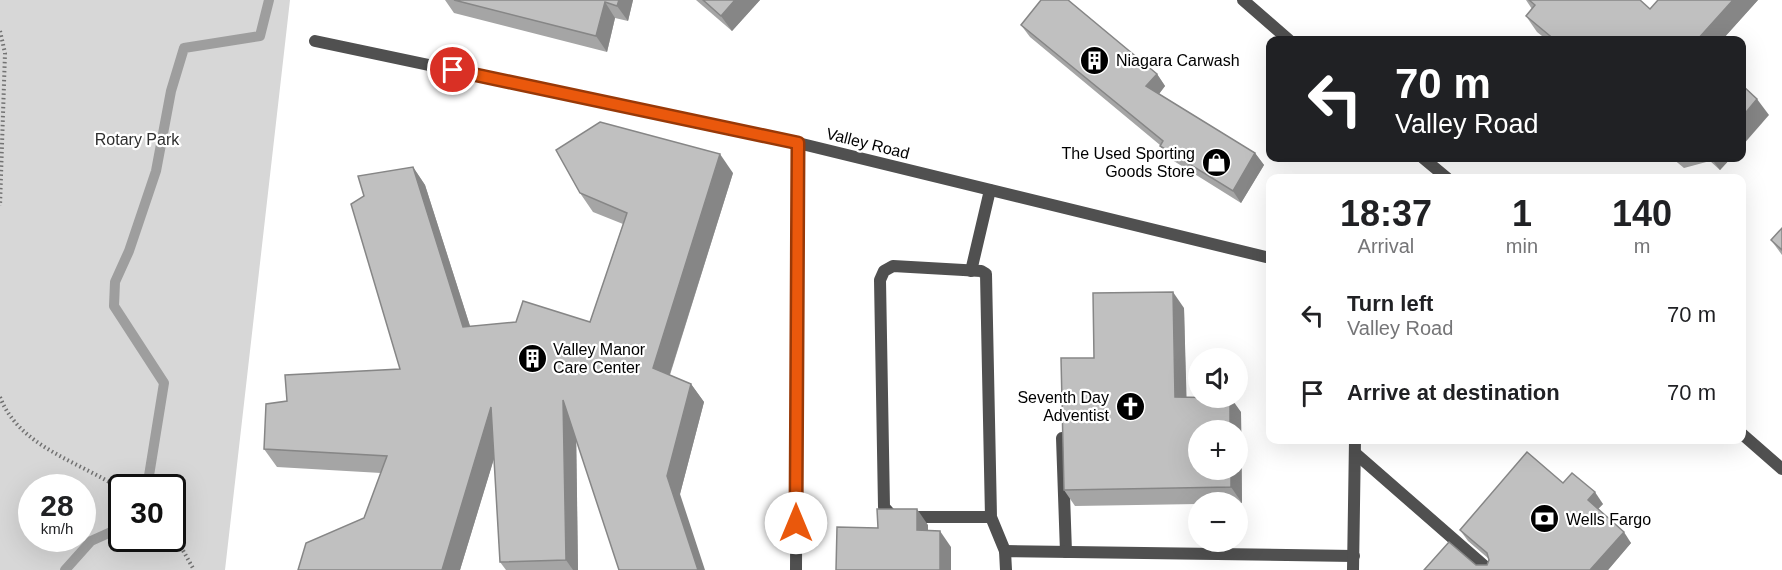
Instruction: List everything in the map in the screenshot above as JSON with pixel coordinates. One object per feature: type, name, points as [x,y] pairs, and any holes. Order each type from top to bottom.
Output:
[{"type":"street","points":[[1243,0],[1284,36]]},
{"type":"street","name":"Valley Road","points":[[315,41],[798,143],[1266,257]]},
{"type":"street","points":[[796,570],[798,143]]},
{"type":"street","points":[[1427,162],[1440,174]]},
{"type":"street","points":[[971,271],[990,190]]},
{"type":"street","points":[[991,517],[893,517],[884,507],[880,280],[884,272],[893,267],[981,271],[986,274],[988,280],[991,517],[1005,551],[1006,570]]},
{"type":"street","points":[[1062,438],[1065,552]]},
{"type":"street","points":[[1746,438],[1782,470]]},
{"type":"street","points":[[1353,570],[1355,444]]},
{"type":"street","points":[[1355,453],[1489,570]]},
{"type":"street","points":[[1005,551],[1354,556]]},
{"type":"path","points":[[0,31],[5,53],[0,206]]},
{"type":"path","points":[[0,397],[8,416],[24,435],[108,482]]},
{"type":"path","points":[[184,552],[194,570]]},
{"type":"green space","name":"Rotary Park","points":[[0,0],[290,0],[225,570],[0,570]]},
{"type":"building","points":[[454,0],[619,0],[617,6],[605,2],[596,36]]},
{"type":"building","points":[[703,0],[735,0],[721,16]]},
{"type":"building","points":[[1041,0],[1068,0],[1157,74],[1146,86],[1255,153],[1233,191],[1160,146],[1163,141],[1021,25]]},
{"type":"building","points":[[1529,0],[1640,0],[1650,9],[1658,0],[1733,0],[1701,36],[1550,36],[1526,16],[1535,5]]},
{"type":"building","points":[[1746,89],[1757,99],[1746,112]]},
{"type":"building","name":"Valley Manor Care Center","points":[[600,122],[720,154],[653,368],[691,384],[667,476],[698,570],[619,570],[563,400],[566,560],[500,562],[491,407],[442,570],[298,570],[306,543],[364,518],[387,456],[264,449],[266,404],[287,401],[285,375],[400,369],[351,204],[364,196],[358,176],[413,167],[463,327],[516,322],[523,301],[590,322],[627,213],[580,193],[556,150]]},
{"type":"building","points":[[1782,228],[1782,250],[1771,240]]},
{"type":"building","name":"Seventh Day Adventist","points":[[1173,292],[1175,397],[1188,397],[1188,408],[1230,408],[1230,420],[1188,420],[1188,480],[1231,480],[1231,487],[1064,490],[1061,358],[1094,358],[1093,293]]},
{"type":"building","name":"Wells Fargo","points":[[1527,452],[1563,483],[1572,473],[1595,492],[1588,500],[1624,532],[1590,570],[1424,570],[1449,542],[1476,565],[1487,565],[1489,560],[1487,553],[1460,530]]},
{"type":"building","points":[[877,509],[917,509],[917,530],[940,531],[940,570],[836,570],[837,527],[878,528]]},
{"type":"waterway","points":[[149,474],[164,383],[114,306],[115,282],[129,251],[156,171],[171,91],[184,48],[260,36],[269,0]]},
{"type":"waterway","points":[[65,570],[91,541],[108,533]]},
{"type":"place","name":"Niagara Carwash","points":[[1095,60]]},
{"type":"place","name":"The Used Sporting Goods Store","points":[[1216,162]]},
{"type":"place","name":"Valley Manor Care Center","points":[[532,358]]},
{"type":"place","name":"Seventh Day Adventist","points":[[1130,406]]},
{"type":"place","name":"Wells Fargo","points":[[1545,519]]},
{"type":"route","points":[[453,70],[798,143],[796,523]]}]
